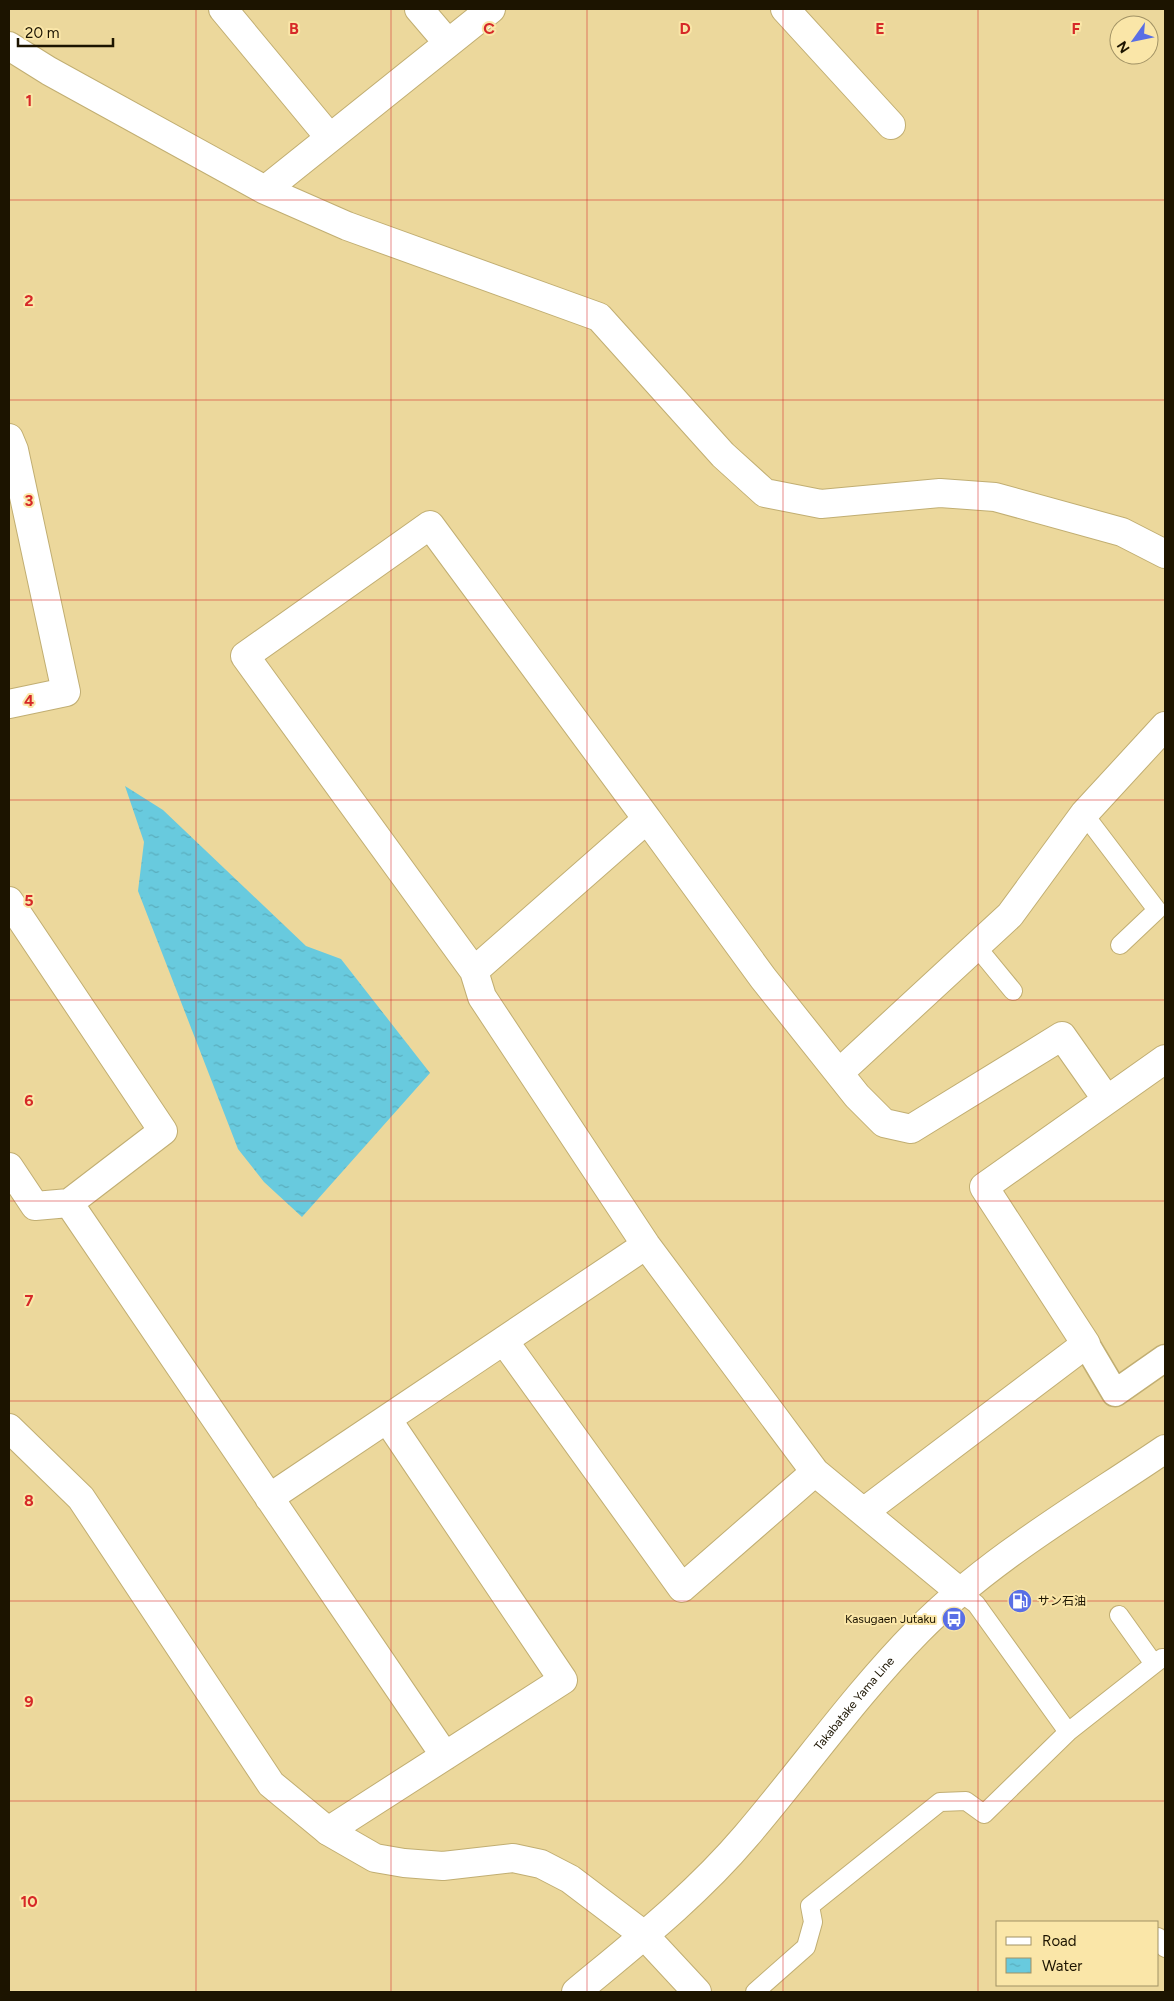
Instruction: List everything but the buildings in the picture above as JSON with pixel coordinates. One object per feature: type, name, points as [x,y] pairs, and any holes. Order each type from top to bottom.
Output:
[{"type":"street","points":[[223,9],[330,138]]},
{"type":"street","points":[[419,9],[448,43]]},
{"type":"street","points":[[265,190],[490,9]]},
{"type":"street","points":[[786,9],[890,125]]},
{"type":"street","points":[[9,46],[49,71],[265,190],[348,226],[599,317],[723,455],[765,493],[821,504],[940,493],[994,497],[1122,532],[1165,554]]},
{"type":"street","points":[[9,438],[14,450],[66,692],[9,704]]},
{"type":"street","points":[[960,1592],[865,1511],[815,1472],[646,1245],[482,997],[474,971],[244,656],[430,525],[762,978],[857,1096],[884,1123],[911,1129],[1062,1036],[1108,1100]]},
{"type":"street","points":[[839,1073],[1010,915],[1084,814],[1164,730]]},
{"type":"street","points":[[474,971],[647,819]]},
{"type":"street","points":[[9,901],[163,1131],[69,1203],[35,1206],[9,1167]]},
{"type":"street","points":[[1165,1059],[984,1187],[1115,1392],[1165,1358]]},
{"type":"street","points":[[69,1203],[445,1756]]},
{"type":"street","points":[[269,1498],[646,1245]]},
{"type":"street","points":[[504,1341],[682,1588],[815,1472]]},
{"type":"street","points":[[865,1511],[1086,1344]]},
{"type":"street","points":[[328,1831],[563,1680],[387,1420]]},
{"type":"street","points":[[9,1428],[81,1498],[271,1784],[328,1831],[375,1858],[404,1863],[443,1866],[513,1858],[541,1864],[570,1879],[644,1935],[697,1992]]},
{"type":"street","name":"Takabatake Yama Line","points":[[576,1992],[700,1887],[746,1837],[871,1682],[918,1630],[960,1592],[1023,1544],[1165,1449]]},
{"type":"lane","points":[[1084,814],[1156,910],[1120,945]]},
{"type":"lane","points":[[976,946],[1013,991]]},
{"type":"lane","points":[[960,1592],[976,1604],[1068,1732]]},
{"type":"lane","points":[[755,1992],[806,1946],[813,1922],[810,1906],[940,1802],[966,1801],[984,1814],[1068,1732],[1160,1661],[1119,1615]]},
{"type":"water","points":[[125,786],[163,810],[306,946],[341,959],[430,1073],[302,1217],[264,1182],[238,1149],[138,891],[144,842]]},
{"type":"place","name":"サン石油","points":[[1020,1601]]},
{"type":"place","name":"Kasugaen Jutaku","points":[[954,1619]]}]
